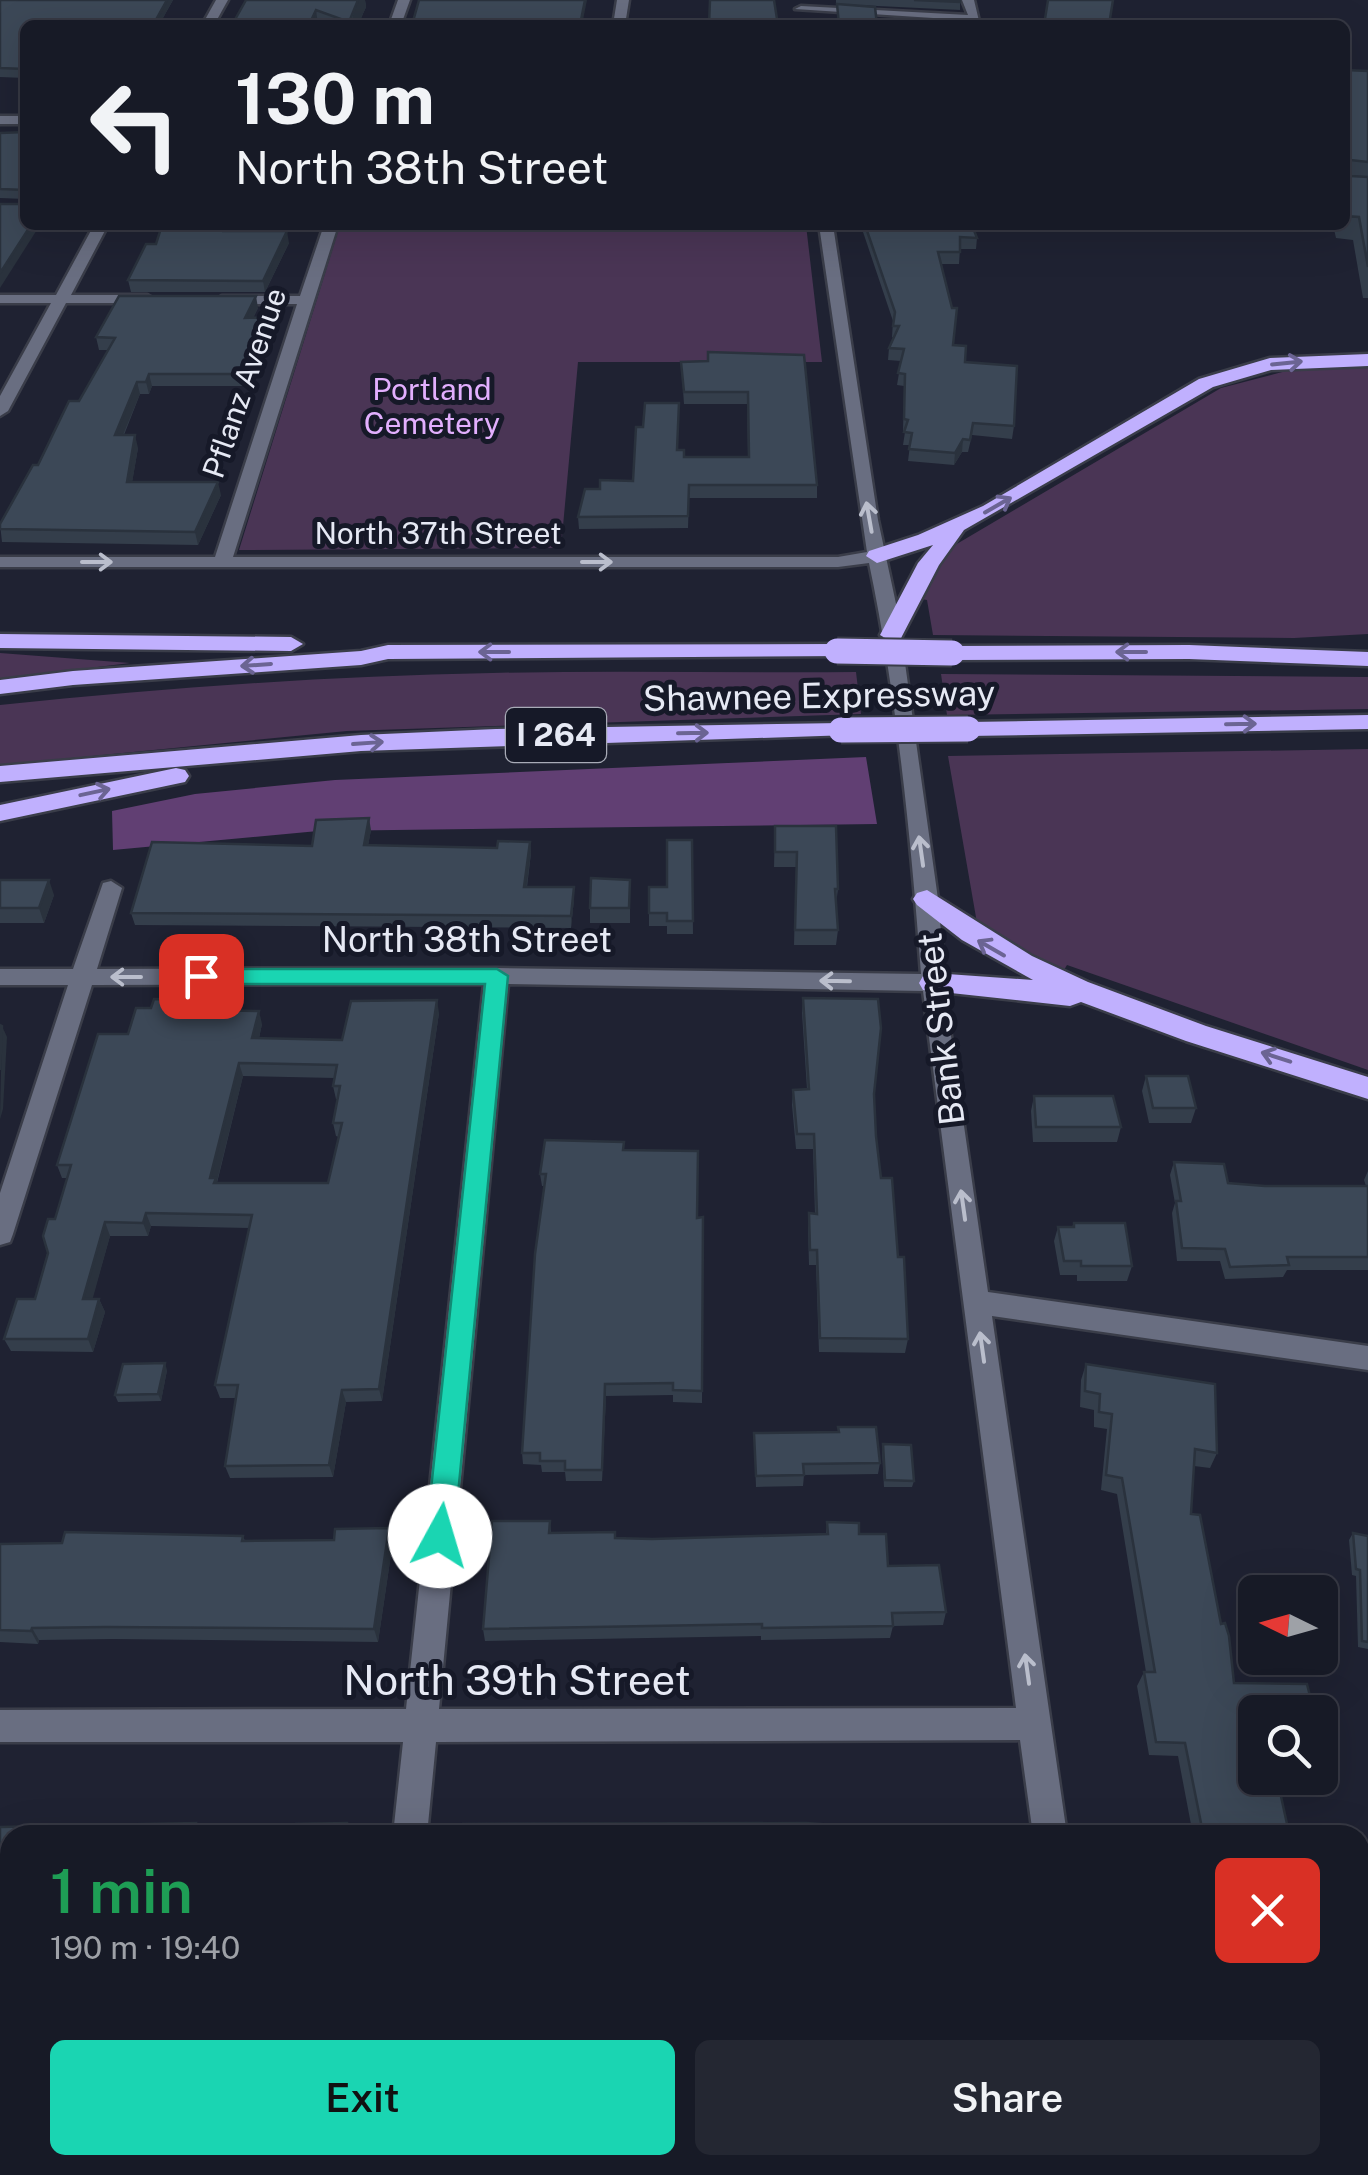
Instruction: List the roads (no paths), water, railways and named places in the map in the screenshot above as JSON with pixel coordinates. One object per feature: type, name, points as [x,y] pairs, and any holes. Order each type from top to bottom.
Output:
[{"type":"highway","points":[[876,556],[966,522],[1216,379],[1282,363],[1368,360]]},
{"type":"highway","points":[[892,635],[929,563],[966,522]]},
{"type":"highway","points":[[1188,652],[1368,639]]},
{"type":"highway","points":[[0,641],[354,645],[388,652]]},
{"type":"highway","points":[[0,687],[361,658],[388,652]]},
{"type":"highway","name":"Shawnee Expressway","points":[[388,652],[1188,652],[1368,659]]},
{"type":"highway","name":"Shawnee Expressway","points":[[271,751],[496,736],[1368,722]]},
{"type":"highway","points":[[0,774],[271,751]]},
{"type":"highway","points":[[0,813],[271,751]]},
{"type":"highway","points":[[927,899],[974,939],[1006,957],[1112,1002],[1368,1088]]},
{"type":"highway","points":[[933,983],[1014,987],[1112,1002]]},
{"type":"street","points":[[800,4],[974,20],[968,0]]},
{"type":"street","points":[[0,412],[98,230]]},
{"type":"street","name":"Pflanz Avenue","points":[[223,562],[230,526],[329,230]]},
{"type":"street","name":"Bank Street","points":[[827,230],[876,556],[892,635],[927,899],[933,983],[1049,1825]]},
{"type":"street","points":[[0,299],[156,300]]},
{"type":"street","points":[[212,300],[308,300]]},
{"type":"street","name":"North 37th Street","points":[[0,562],[838,562],[876,556]]},
{"type":"street","points":[[0,1234],[111,888]]},
{"type":"street","name":"North 38th Street","points":[[0,976],[497,976],[933,983]]},
{"type":"street","points":[[411,1825],[497,976]]},
{"type":"street","points":[[976,1302],[1368,1358]]},
{"type":"street","name":"North 39th Street","points":[[0,1726],[1035,1724]]},
{"type":"park label","name":"Portland Cemetery","points":[[432,407]]}]
